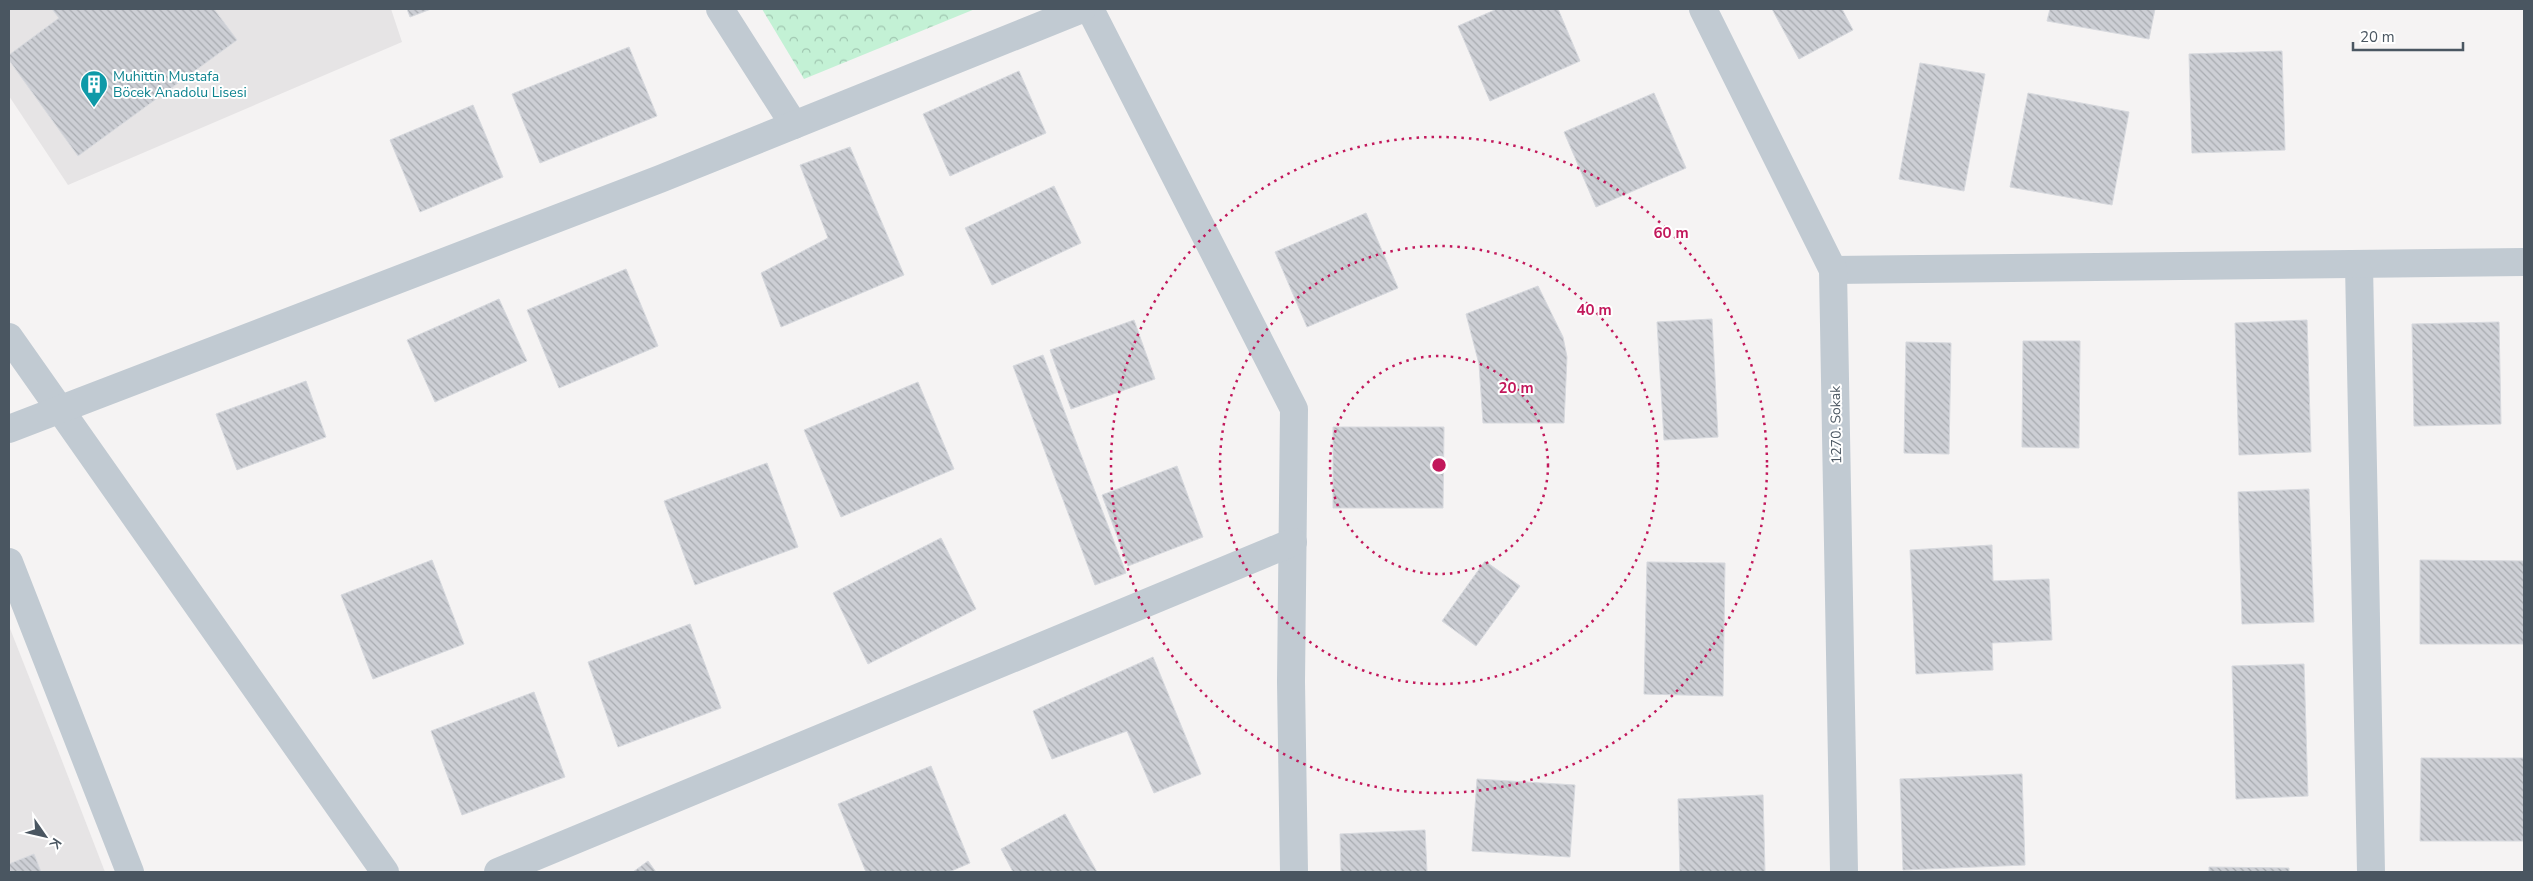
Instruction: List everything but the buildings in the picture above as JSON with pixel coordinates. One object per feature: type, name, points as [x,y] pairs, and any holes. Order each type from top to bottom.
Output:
[{"type":"street","points":[[720,9],[794,126]]},
{"type":"street","points":[[9,429],[651,183],[1082,9]]},
{"type":"street","points":[[1090,9],[1294,409],[1291,682],[1294,872]]},
{"type":"street","name":"1270. Sokak","points":[[1703,9],[1833,270],[1844,872]]},
{"type":"street","points":[[1833,270],[2524,262]]},
{"type":"street","points":[[2359,265],[2371,872]]},
{"type":"street","points":[[9,337],[385,872]]},
{"type":"street","points":[[498,872],[1293,542]]},
{"type":"street","points":[[9,562],[130,872]]},
{"type":"shaded area","points":[[9,9],[391,9],[402,42],[68,185],[9,96]]},
{"type":"shaded area","points":[[9,626],[59,753],[105,872],[9,872]]},
{"type":"green space","points":[[762,9],[975,9],[804,79]]},
{"type":"place","name":"Muhittin Mustafa Böcek Anadolu Lisesi","points":[[94,108]]}]
